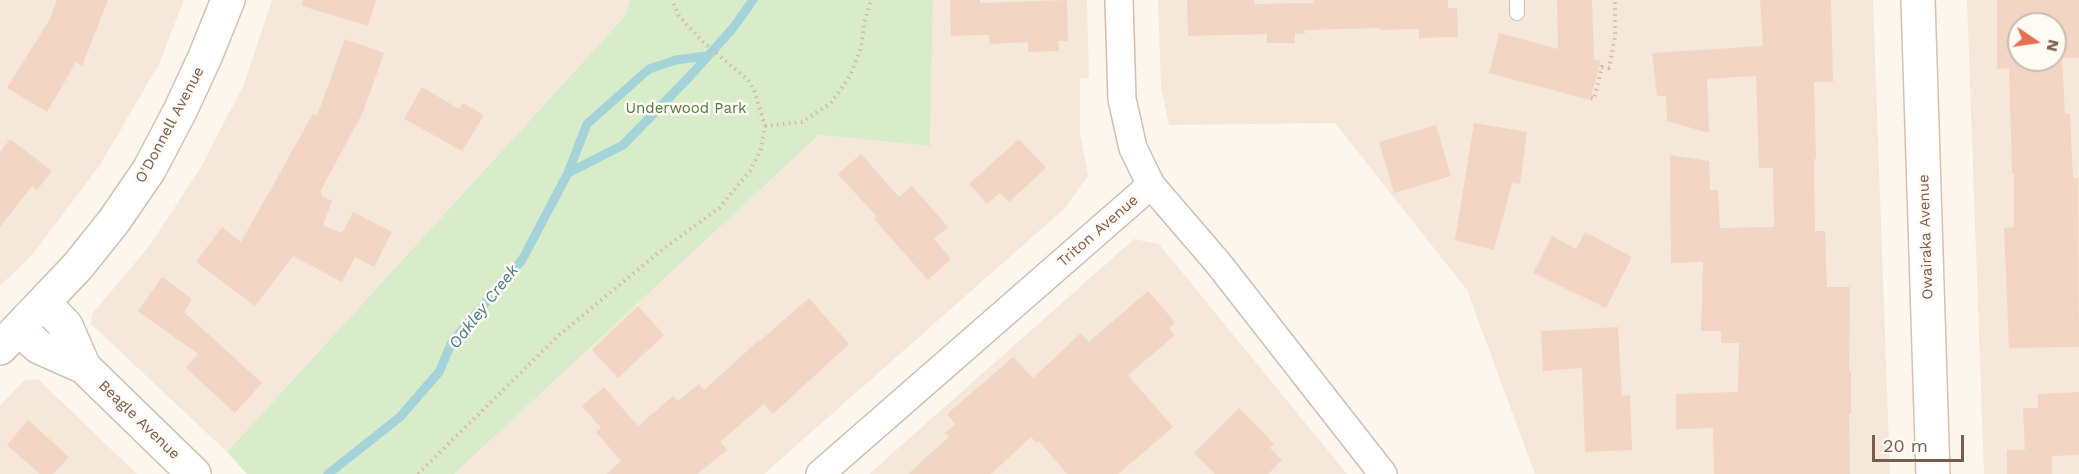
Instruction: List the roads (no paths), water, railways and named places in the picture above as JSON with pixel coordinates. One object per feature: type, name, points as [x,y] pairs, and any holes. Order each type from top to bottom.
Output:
[{"type":"street","name":"O'Donnell Avenue","points":[[9,339],[93,248],[149,170],[185,100],[228,0]]},
{"type":"street","points":[[1119,0],[1122,99],[1133,148],[1151,185]]},
{"type":"street","name":"Owairaka Avenue","points":[[1918,0],[1933,474]]},
{"type":"street","name":"Triton Avenue","points":[[820,474],[1151,185],[1218,263],[1383,474]]},
{"type":"street","name":"Beagle Avenue","points":[[44,303],[66,326],[84,367]]},
{"type":"street","name":"Beagle Avenue","points":[[9,339],[39,347],[84,367],[194,474]]},
{"type":"waterway","name":"Oakley Creek","points":[[328,474],[400,417],[439,372],[452,342],[522,260],[568,173],[623,145],[691,75],[733,28],[753,0]]},
{"type":"waterway","name":"Oakley Creek","points":[[568,173],[587,124],[649,69],[676,60],[706,56]]},
{"type":"park label","name":"Underwood Park","points":[[686,109]]}]
